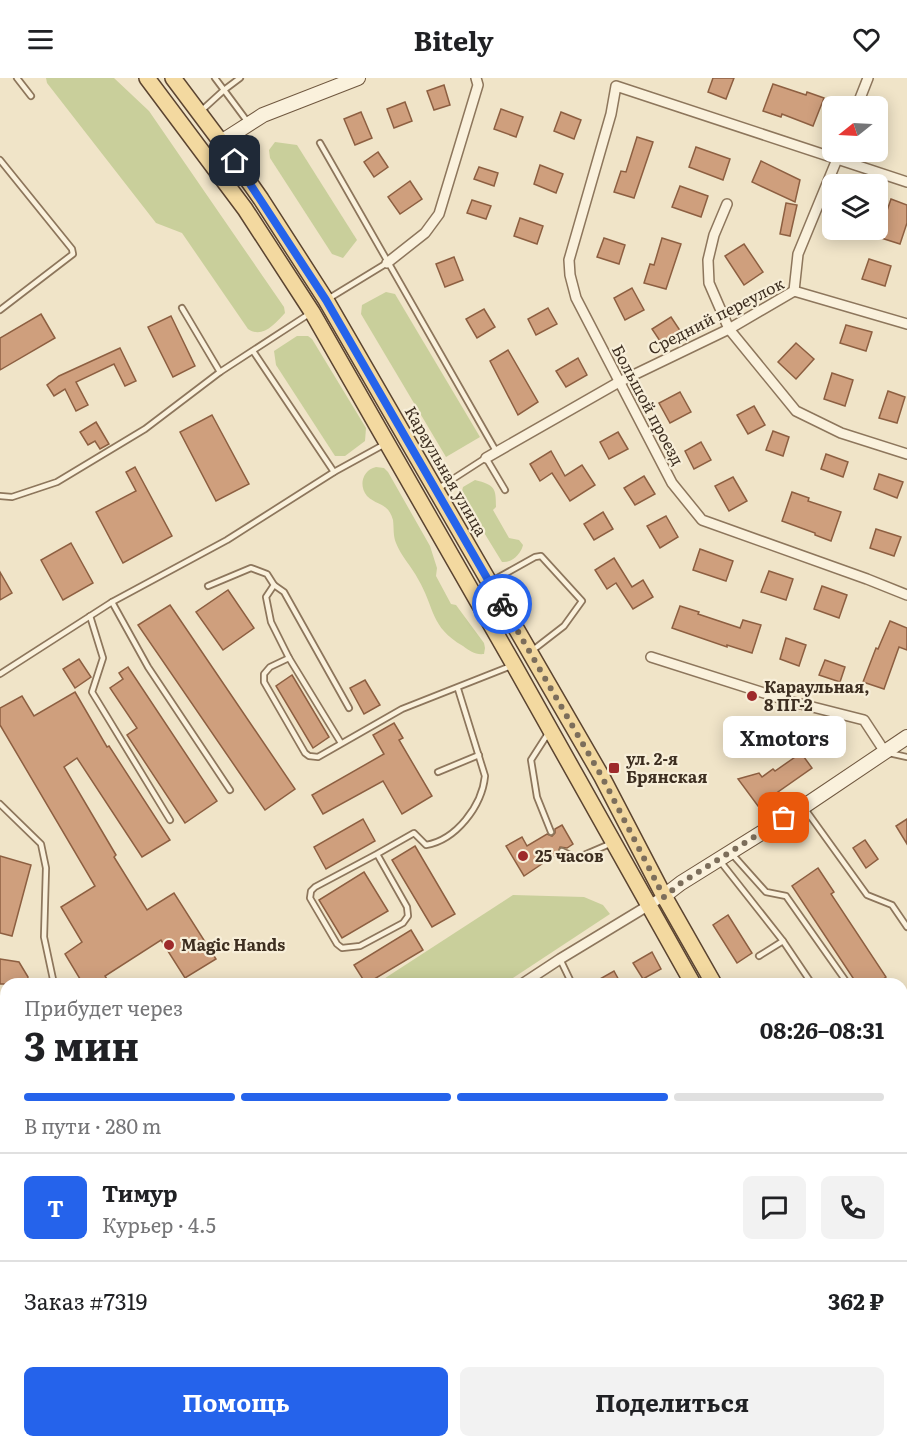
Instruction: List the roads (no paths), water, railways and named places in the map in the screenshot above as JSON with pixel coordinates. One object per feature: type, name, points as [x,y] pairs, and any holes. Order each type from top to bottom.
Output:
[{"type":"main road","points":[[147,78],[245,209],[312,312],[690,978]]},
{"type":"main road","name":"Караульная улица","points":[[172,78],[261,199],[326,300],[602,777],[664,897],[711,978]]},
{"type":"street","points":[[221,142],[263,115],[358,78]]},
{"type":"street","points":[[387,263],[424,233],[439,214],[477,85],[476,78]]},
{"type":"street","points":[[861,96],[868,78]]},
{"type":"street","points":[[615,82],[822,150]]},
{"type":"street","name":"Большой проезд","points":[[615,82],[611,114],[569,260],[576,297],[672,483],[702,520],[907,595]]},
{"type":"street","points":[[794,291],[798,254],[835,162]]},
{"type":"street","points":[[856,162],[907,182]]},
{"type":"street","points":[[727,204],[714,235],[708,260],[709,284],[729,329],[796,411],[841,433],[907,454]]},
{"type":"street","name":"Средний переулок","points":[[496,452],[619,382],[729,329],[794,291],[907,324]]},
{"type":"street","points":[[651,657],[789,701],[864,720],[885,752]]},
{"type":"street","points":[[531,978],[560,958],[664,897],[681,883],[803,807],[907,737]]},
{"type":"lane","points":[[17,78],[31,96]]},
{"type":"lane","points":[[215,78],[249,123]]},
{"type":"lane","points":[[199,113],[240,78]]},
{"type":"lane","points":[[320,143],[496,452],[436,490]]},
{"type":"lane","points":[[0,160],[72,249],[73,254],[0,310]]},
{"type":"lane","points":[[326,300],[387,263]]},
{"type":"lane","points":[[182,308],[220,372]]},
{"type":"lane","points":[[0,496],[12,497],[57,482],[145,429],[220,372],[312,312]]},
{"type":"lane","points":[[254,351],[334,472]]},
{"type":"lane","points":[[0,674],[112,602],[227,540],[334,472],[388,443]]},
{"type":"lane","points":[[486,458],[505,490]]},
{"type":"lane","points":[[490,582],[541,556],[582,601],[564,626],[530,652]]},
{"type":"lane","points":[[208,586],[251,568],[267,574],[274,585],[284,592],[349,708]]},
{"type":"lane","points":[[274,585],[266,597],[271,622],[289,658],[341,743]]},
{"type":"lane","points":[[112,602],[148,667],[231,790]]},
{"type":"lane","points":[[90,616],[103,658],[92,692],[170,820]]},
{"type":"lane","points":[[289,658],[270,667],[264,674],[264,682],[305,753],[318,757],[402,709],[514,665]]},
{"type":"lane","points":[[377,854],[407,907],[408,915],[403,923],[360,946],[342,948],[337,944],[310,898],[311,891],[315,887],[414,834],[426,845],[436,843],[462,826],[484,789],[484,776],[479,755],[458,688]]},
{"type":"lane","points":[[550,729],[531,760],[537,797],[551,832]]},
{"type":"lane","points":[[885,752],[907,757]]},
{"type":"lane","points":[[438,772],[479,755]]},
{"type":"lane","points":[[1,807],[42,844],[46,868],[44,937],[53,978]]},
{"type":"lane","points":[[803,807],[867,895],[892,905],[907,927]]},
{"type":"lane","points":[[562,851],[577,858],[614,843]]},
{"type":"lane","points":[[724,856],[808,978]]},
{"type":"lane","points":[[724,856],[766,892],[786,896],[844,978]]},
{"type":"lane","points":[[759,956],[783,941]]},
{"type":"lane","points":[[560,958],[569,978]]},
{"type":"place","name":"Караульная, 8 ПГ-2","points":[[752,696]]},
{"type":"place","name":"ул. 2-я Брянская","points":[[614,768]]},
{"type":"place","name":"Xmotors","points":[[784,818]]},
{"type":"place","name":"25 часов","points":[[523,856]]},
{"type":"place","name":"Magic Hands","points":[[169,945]]}]
